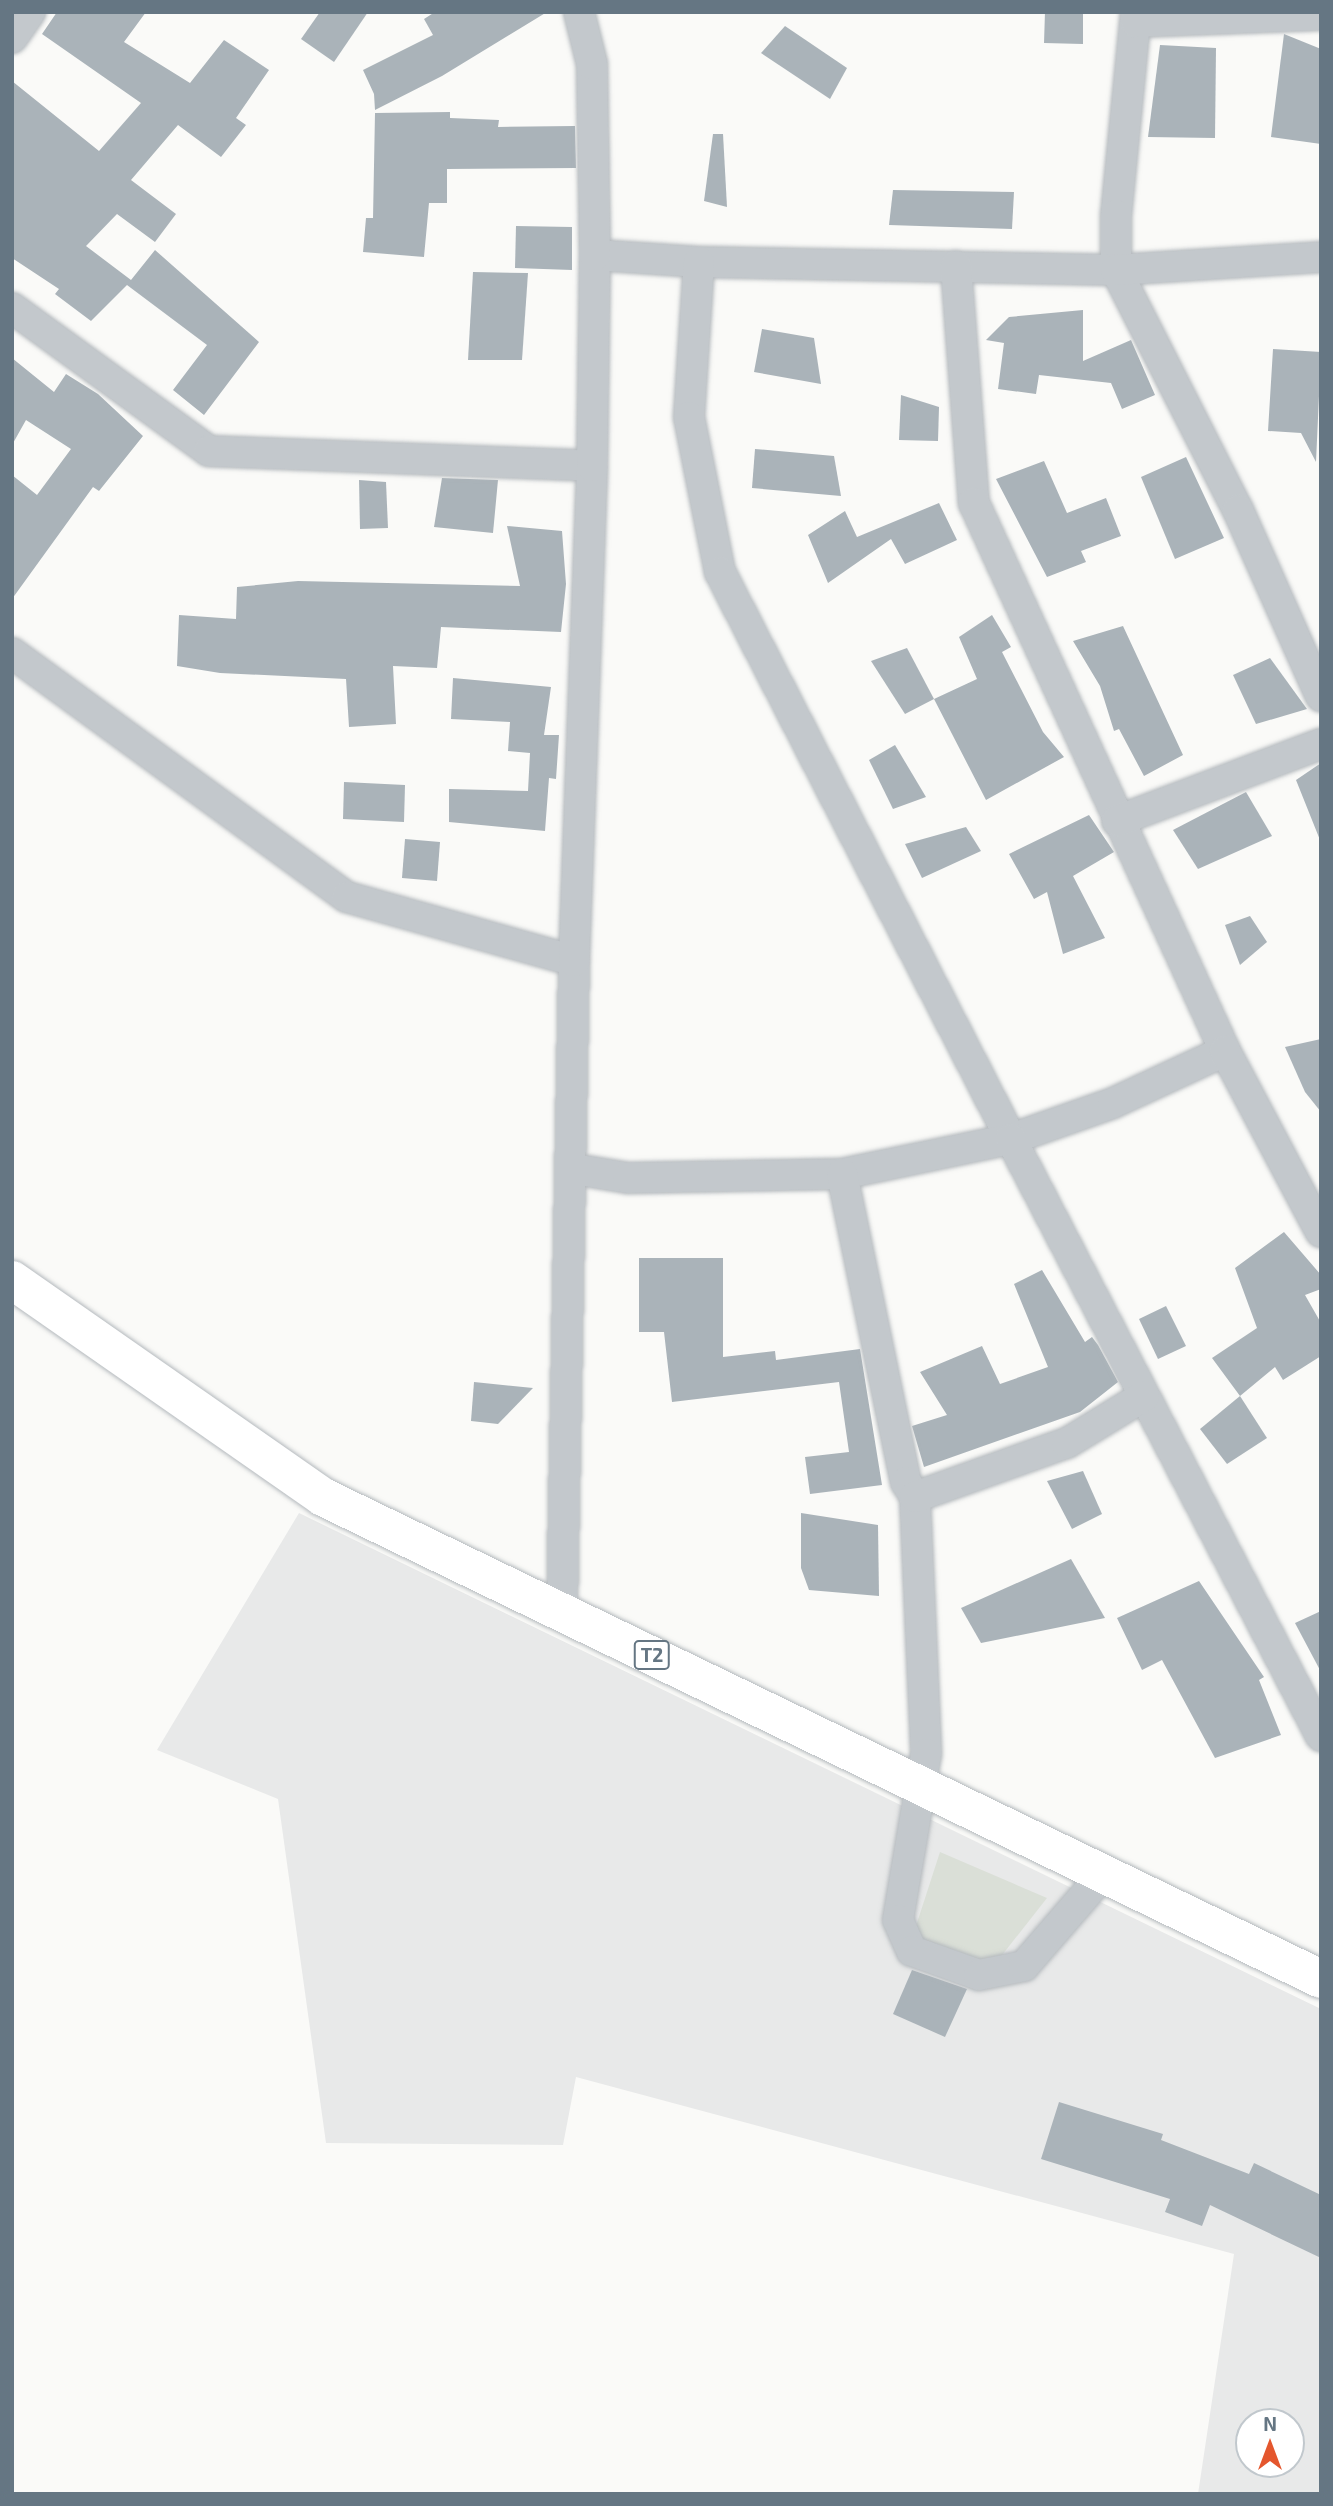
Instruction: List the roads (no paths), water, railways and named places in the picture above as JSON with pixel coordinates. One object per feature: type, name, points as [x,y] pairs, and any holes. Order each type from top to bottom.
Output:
[{"type":"highway","name":"T2","points":[[12,1280],[323,1497],[1105,1872],[1321,1979]]},
{"type":"street","points":[[562,1612],[574,1169],[574,961],[592,466],[595,255],[593,64],[579,12]]},
{"type":"street","points":[[1321,15],[1136,17],[1116,215],[1116,270],[1238,510],[1321,695]]},
{"type":"street","points":[[595,255],[699,262],[1116,270],[1321,257]]},
{"type":"street","points":[[699,262],[689,417],[720,572],[1321,1736]]},
{"type":"street","points":[[956,265],[974,503],[1117,821],[1225,1051],[1313,1198],[1321,1232]]},
{"type":"street","points":[[12,309],[209,451],[592,466]]},
{"type":"street","points":[[12,653],[347,897],[574,961]]},
{"type":"street","points":[[1117,821],[1321,744]]},
{"type":"street","points":[[574,1169],[628,1178],[842,1174],[1011,1139],[1113,1103],[1225,1051]]},
{"type":"street","points":[[842,1174],[906,1482],[915,1497],[926,1755],[898,1920],[912,1951],[979,1975],[1024,1966],[1105,1872]]},
{"type":"street","points":[[915,1497],[1067,1443],[1144,1396]]}]
